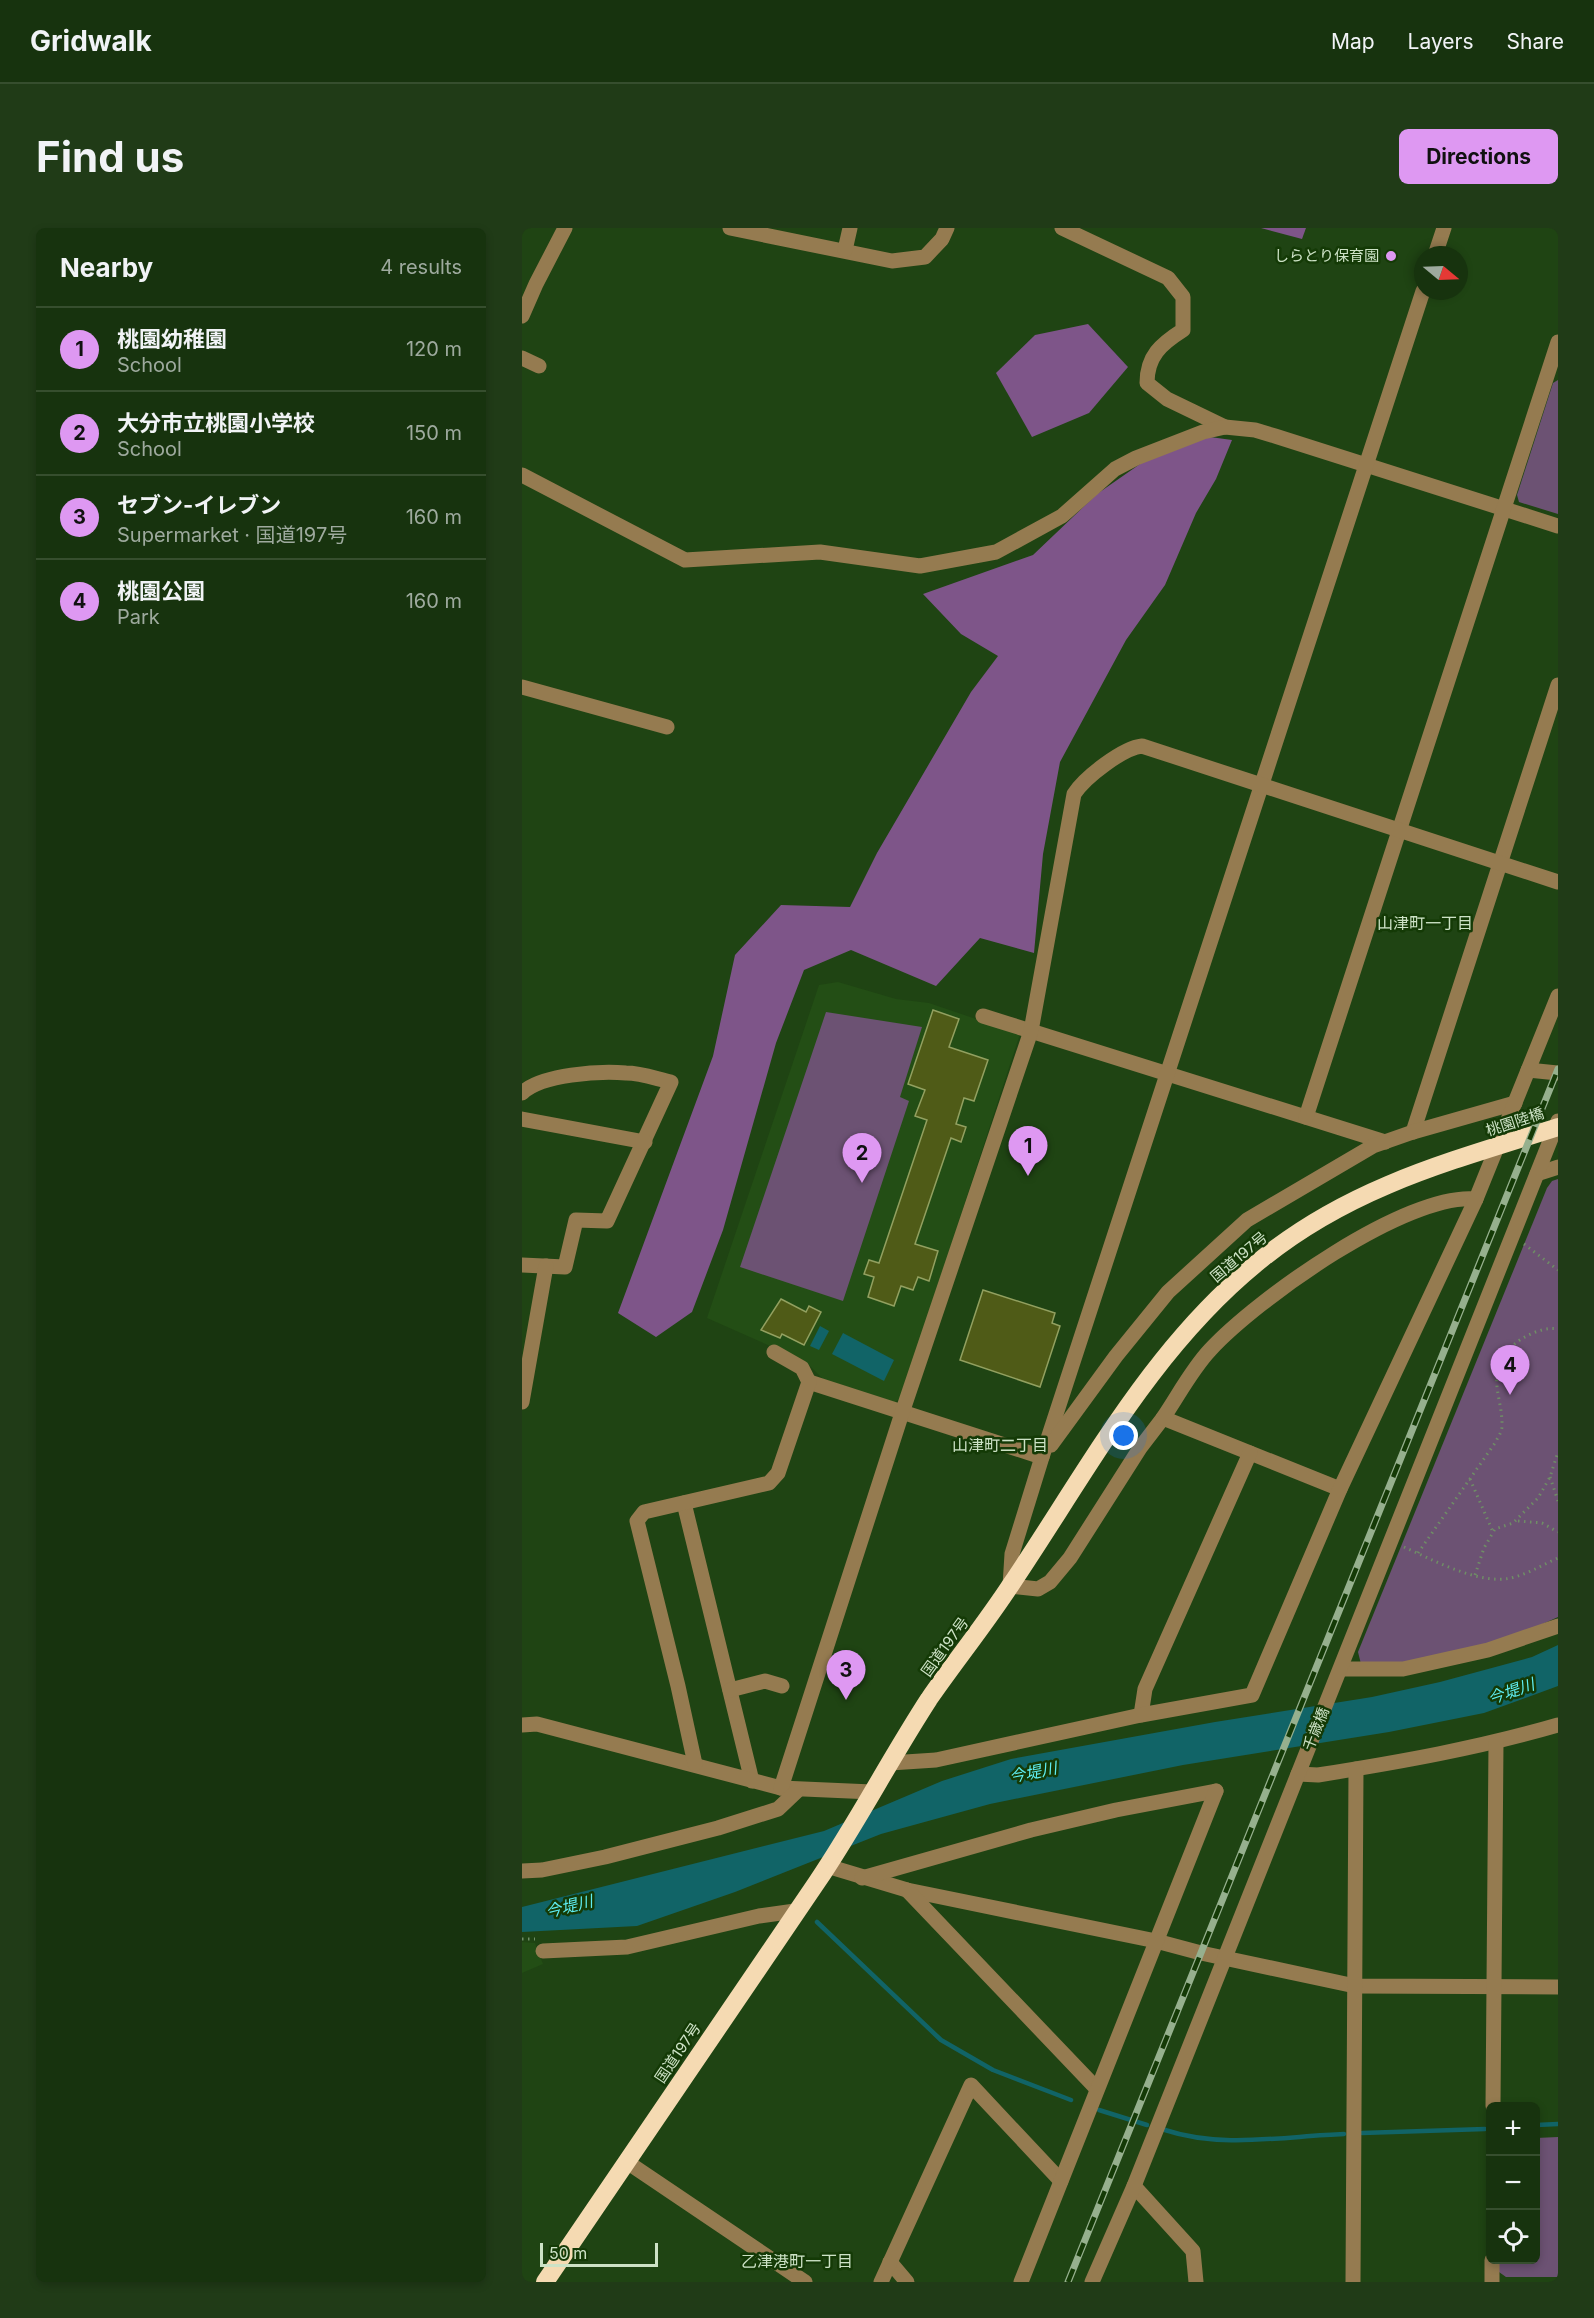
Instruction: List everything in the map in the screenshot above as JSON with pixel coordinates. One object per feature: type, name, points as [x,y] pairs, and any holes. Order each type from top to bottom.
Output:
[{"type":"highway","name":"桃園陸橋","points":[[1483,1151],[1558,1127]]},
{"type":"highway","name":"国道197号","points":[[545,2282],[830,1862],[930,1699],[1010,1586],[1144,1384],[1167,1354],[1208,1306],[1264,1257],[1337,1208],[1395,1180],[1483,1151]]},
{"type":"street","points":[[522,316],[565,228]]},
{"type":"street","points":[[730,228],[892,261],[925,257],[942,239],[947,228]]},
{"type":"street","points":[[845,250],[850,228]]},
{"type":"street","points":[[1062,228],[1168,278],[1183,297],[1183,330],[1165,342],[1147,366],[1147,383],[1167,399],[1225,427]]},
{"type":"street","points":[[1438,246],[1444,228]]},
{"type":"street","points":[[1421,300],[1042,1457],[1012,1554],[1010,1586],[1038,1589],[1050,1582],[1070,1558],[1140,1448],[1210,1350],[1272,1298],[1310,1270],[1388,1222],[1433,1203],[1461,1197],[1476,1199]]},
{"type":"street","points":[[1306,1117],[1504,508],[1554,371],[1558,342]]},
{"type":"street","points":[[522,358],[539,366]]},
{"type":"street","points":[[522,475],[564,499],[686,560],[820,552],[920,566],[996,552],[1062,516],[1115,469],[1203,432],[1225,427],[1255,430],[1558,526]]},
{"type":"street","points":[[1413,1132],[1558,685]]},
{"type":"street","points":[[522,687],[667,727]]},
{"type":"street","points":[[781,1788],[902,1413],[1031,1031],[1074,794],[1081,784],[1132,747],[1143,746],[1558,882]]},
{"type":"street","points":[[890,1763],[936,1760],[1141,1715],[1252,1695],[1340,1489],[1476,1199],[1558,996]]},
{"type":"street","points":[[983,1016],[1385,1142]]},
{"type":"street","points":[[1528,1070],[1558,1073]]},
{"type":"street","points":[[522,1093],[544,1082],[591,1072],[628,1073],[671,1082],[607,1221],[576,1220],[565,1267],[522,1265]]},
{"type":"street","points":[[1042,1457],[1116,1356],[1168,1292],[1247,1221],[1373,1146],[1413,1132],[1515,1103]]},
{"type":"street","points":[[522,1119],[645,1142]]},
{"type":"street","name":"千歳橋","points":[[1092,2282],[1134,2186],[1558,1121]]},
{"type":"street","points":[[1537,1174],[1558,1167]]},
{"type":"street","points":[[522,1402],[524,1377],[546,1266]]},
{"type":"street","points":[[774,1352],[802,1368],[809,1382],[1042,1457]]},
{"type":"street","points":[[695,1764],[637,1521],[644,1512],[769,1483],[778,1473],[809,1382]]},
{"type":"street","points":[[1163,1418],[1340,1489]]},
{"type":"street","points":[[1141,1715],[1145,1689],[1250,1453]]},
{"type":"street","points":[[684,1503],[752,1781]]},
{"type":"street","points":[[1341,1669],[1403,1669],[1488,1650],[1558,1626]]},
{"type":"street","points":[[730,1690],[765,1681],[782,1686]]},
{"type":"street","points":[[522,1725],[537,1724],[781,1788],[869,1797]]},
{"type":"street","points":[[1298,1774],[1318,1775],[1446,1754],[1496,1743],[1558,1725]]},
{"type":"street","points":[[1493,2102],[1496,1743]]},
{"type":"street","points":[[1353,2282],[1356,1769]]},
{"type":"street","points":[[522,1871],[542,1870],[605,1857],[718,1828],[778,1809],[798,1790]]},
{"type":"street","points":[[862,1878],[1031,1830],[1116,1810],[1216,1791],[1021,2282]]},
{"type":"street","points":[[830,1862],[862,1878],[907,1890],[1156,1941],[1223,1958],[1355,1986],[1558,1987]]},
{"type":"street","points":[[907,1890],[1097,2089]]},
{"type":"street","points":[[543,1951],[627,1947],[759,1916],[795,1911]]},
{"type":"street","points":[[881,2282],[970,2085],[1061,2181]]},
{"type":"street","points":[[627,2162],[805,2282]]},
{"type":"street","points":[[1134,2186],[1193,2251],[1196,2282]]},
{"type":"street","points":[[890,2262],[907,2282]]},
{"type":"street","points":[[1492,2264],[1492,2282]]},
{"type":"path","points":[[1513,1236],[1558,1270]]},
{"type":"path","points":[[1418,1553],[1495,1443],[1502,1427],[1496,1385],[1498,1365],[1519,1339],[1532,1333],[1556,1329],[1558,1324]]},
{"type":"path","points":[[1516,1521],[1538,1498],[1550,1477],[1558,1452]]},
{"type":"path","points":[[1550,1477],[1558,1501]]},
{"type":"path","points":[[1470,1478],[1493,1532]]},
{"type":"path","points":[[1475,1575],[1484,1548],[1495,1529],[1516,1521],[1542,1523],[1558,1532]]},
{"type":"path","points":[[1391,1542],[1475,1575],[1509,1579],[1528,1573],[1558,1558]]},
{"type":"shaded area","points":[[1261,228],[1306,228],[1302,239]]},
{"type":"shaded area","points":[[1088,324],[1128,367],[1089,413],[1032,437],[996,373],[1035,335]]},
{"type":"shaded area","points":[[1558,380],[1558,514],[1519,502],[1517,495],[1553,383]]},
{"type":"shaded area","points":[[1210,437],[1232,440],[1216,479],[1196,513],[1165,585],[1126,640],[1060,762],[1043,854],[1034,953],[980,938],[936,986],[851,950],[804,970],[776,1043],[723,1230],[692,1312],[656,1337],[618,1313],[713,1056],[735,955],[781,905],[850,907],[877,853],[971,692],[998,656],[961,634],[923,594],[1033,555],[1097,494],[1153,455]]},
{"type":"shaded area","points":[[838,982],[896,999],[929,1003],[1020,1034],[901,1398],[895,1402],[823,1379],[806,1362],[707,1318],[819,985]]},
{"type":"shaded area","points":[[826,1012],[922,1027],[900,1097],[909,1101],[843,1301],[740,1267]]},
{"type":"shaded area","points":[[1558,1179],[1558,1617],[1523,1633],[1423,1662],[1361,1664],[1358,1652],[1547,1188],[1552,1181]]},
{"type":"shaded area","points":[[522,1942],[535,1943],[543,1964],[522,1973]]},
{"type":"shaded area","points":[[1558,2137],[1558,2277],[1506,2277],[1499,2272],[1499,2264],[1540,2264],[1540,2138]]},
{"type":"water","points":[[820,1326],[829,1331],[819,1350],[810,1346]]},
{"type":"water","points":[[843,1333],[894,1360],[884,1381],[832,1354]]},
{"type":"water","name":"今堤川","points":[[1558,1645],[1558,1686],[1484,1713],[1389,1732],[1183,1765],[990,1804],[881,1834],[735,1892],[637,1926],[522,1932],[522,1907],[824,1831],[942,1781],[1011,1759],[1215,1722],[1372,1697],[1440,1682],[1532,1657]]},
{"type":"building","points":[[933,1010],[959,1019],[949,1047],[988,1060],[974,1101],[964,1098],[956,1124],[966,1127],[961,1142],[951,1138],[915,1244],[938,1251],[929,1281],[918,1277],[913,1290],[901,1286],[894,1306],[868,1297],[874,1277],[864,1274],[869,1260],[879,1263],[927,1120],[915,1116],[925,1090],[908,1084]]},
{"type":"building","points":[[983,1290],[1055,1313],[1052,1323],[1060,1326],[1040,1387],[960,1360]]},
{"type":"building","points":[[781,1299],[806,1312],[809,1306],[821,1312],[804,1345],[782,1334],[780,1338],[761,1330]]},
{"type":"waterway","points":[[817,1922],[941,2040],[993,2070],[1071,2100]]},
{"type":"waterway","points":[[1099,2110],[1147,2125]]},
{"type":"waterway","points":[[1540,2125],[1558,2124]]},
{"type":"waterway","points":[[1362,2133],[1485,2129]]},
{"type":"waterway","points":[[1165,2130],[1187,2136],[1231,2140],[1344,2134]]},
{"type":"railway","points":[[1068,2282],[1558,1069]]},
{"type":"place","name":"しらとり保育園","points":[[1391,256]]},
{"type":"place","name":"桃園幼稚園","points":[[1028,1176]]},
{"type":"place","name":"大分市立桃園小学校","points":[[862,1183]]},
{"type":"place","name":"桃園公園","points":[[1510,1395]]},
{"type":"place","name":"セブン-イレブン","points":[[846,1700]]},
{"type":"district","name":"山津町一丁目","points":[[1425,923]]},
{"type":"district","name":"山津町二丁目","points":[[1000,1445]]},
{"type":"district","name":"乙津港町一丁目","points":[[797,2261]]}]
